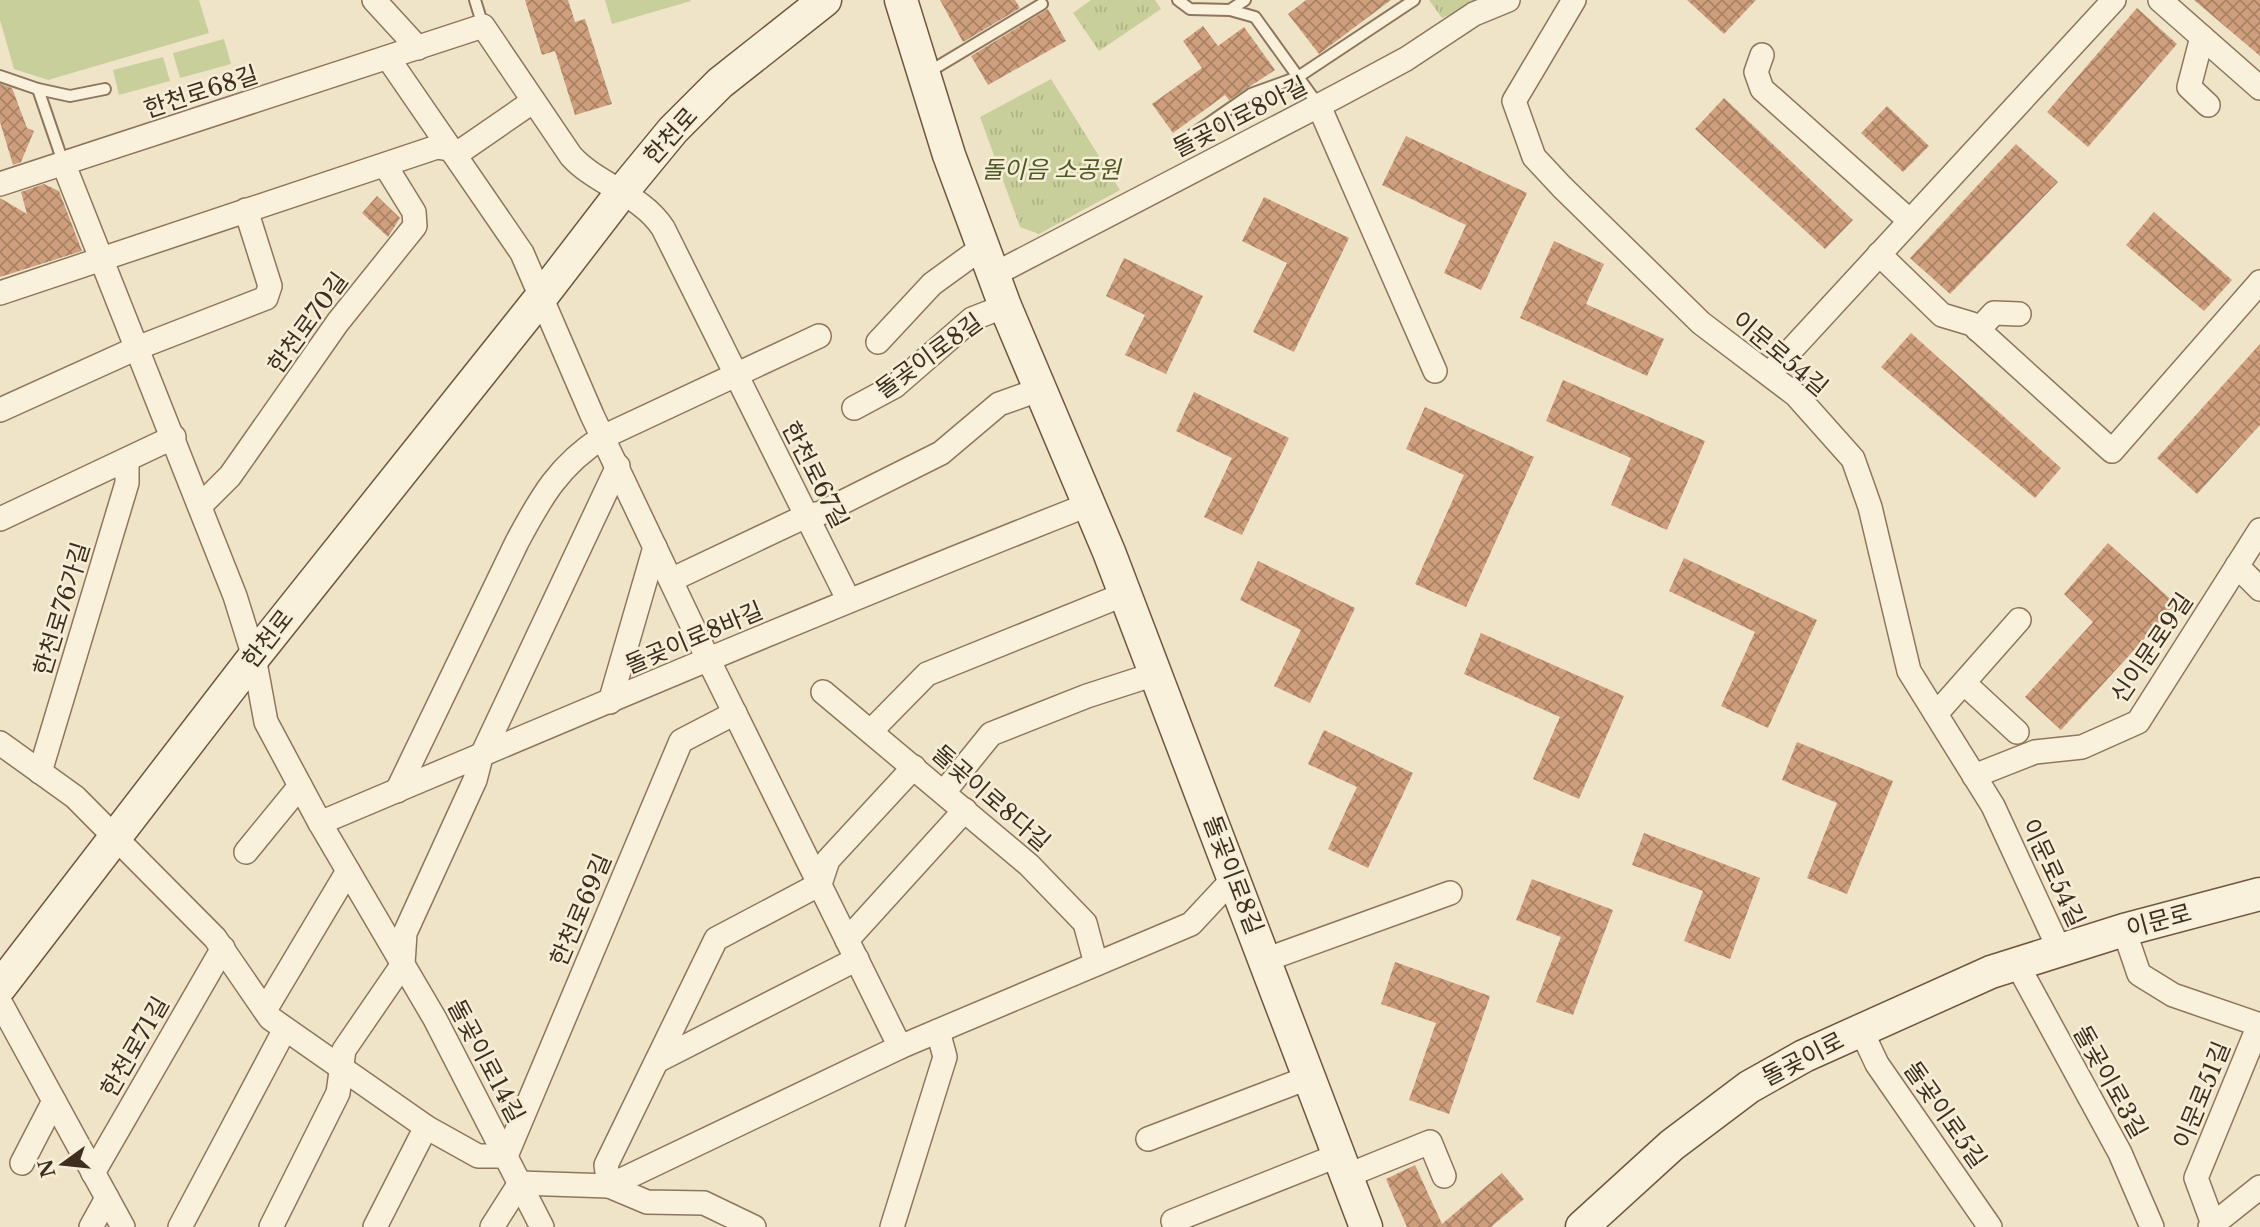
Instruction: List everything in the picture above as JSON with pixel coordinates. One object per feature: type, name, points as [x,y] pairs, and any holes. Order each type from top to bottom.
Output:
[{"type":"main road","name":"한천로","points":[[0,988],[254,657],[673,130],[720,83],[825,0]]},
{"type":"main road","name":"돌곶이로8길","points":[[901,0],[924,75],[1005,306],[1090,504],[1366,1227]]},
{"type":"main road","name":"이문로","points":[[2060,951],[2124,930],[2260,894]]},
{"type":"main road","name":"돌곶이로","points":[[1597,1222],[1672,1145],[1749,1087],[1804,1056],[1861,1030],[2017,964],[2060,951]]},
{"type":"street","points":[[374,0],[418,48]]},
{"type":"street","name":"돌곶이로8아길","points":[[988,261],[1319,106],[1406,59],[1474,14],[1508,0]]},
{"type":"street","name":"이문로54길","points":[[1574,0],[1514,101],[1534,157],[1701,323],[1796,395],[1853,459],[1870,507],[1909,671],[1993,806],[2060,951]]},
{"type":"street","points":[[1769,374],[2114,0]]},
{"type":"street","points":[[2160,0],[2260,88]]},
{"type":"street","points":[[483,26],[532,102],[579,165],[622,192]]},
{"type":"street","name":"한천로68길","points":[[0,184],[483,26]]},
{"type":"street","points":[[2202,37],[2189,87],[2208,105]]},
{"type":"street","points":[[1762,55],[1756,72],[1762,89],[1910,221]]},
{"type":"street","points":[[388,58],[522,253],[603,437],[709,661],[901,1047]]},
{"type":"street","points":[[0,293],[437,147],[461,151],[532,102]]},
{"type":"street","points":[[1319,106],[1435,372]]},
{"type":"street","points":[[64,165],[236,596],[254,657]]},
{"type":"street","name":"한천로70길","points":[[201,506],[230,476],[338,322],[415,226],[414,212],[385,165]]},
{"type":"street","name":"한천로67길","points":[[622,192],[656,217],[663,228],[848,599]]},
{"type":"street","name":"한천로70길","points":[[0,410],[137,348],[266,298],[270,286],[246,210]]},
{"type":"street","points":[[1879,254],[1942,315],[1972,324],[2112,451],[2260,282]]},
{"type":"street","name":"돌곶이로8길","points":[[878,342],[932,284],[988,261]]},
{"type":"street","name":"돌곶이로8길","points":[[854,408],[895,386],[972,319],[1005,306]]},
{"type":"street","points":[[1978,330],[1994,313],[2018,314]]},
{"type":"street","points":[[397,790],[537,505],[572,458],[603,437],[819,336]]},
{"type":"street","points":[[671,580],[806,516],[821,513],[941,453],[999,404],[1041,388]]},
{"type":"street","points":[[0,519],[174,437]]},
{"type":"street","name":"한천로76가길","points":[[40,772],[127,483],[127,460]]},
{"type":"street","points":[[271,1227],[338,1093],[344,1049],[403,964],[405,933],[475,779],[481,757],[618,467]]},
{"type":"street","name":"돌곶이로8바길","points":[[320,823],[709,661],[848,599],[1090,504]]},
{"type":"street","name":"신이문로9길","points":[[1974,776],[2035,752],[2082,747],[2138,722],[2260,530]]},
{"type":"street","points":[[610,702],[655,547]]},
{"type":"street","points":[[2237,566],[2260,589]]},
{"type":"street","points":[[871,731],[927,674],[1125,594]]},
{"type":"street","points":[[1936,714],[2019,620]]},
{"type":"street","name":"돌곶이로14길","points":[[254,657],[266,722],[320,823],[435,1019],[542,1227]]},
{"type":"street","points":[[944,792],[991,734],[1087,696],[1156,674]]},
{"type":"street","points":[[1964,683],[2017,732]]},
{"type":"street","name":"돌곶이로8다길","points":[[823,692],[1029,865],[1085,923],[1096,964]]},
{"type":"street","name":"한천로69길","points":[[506,1156],[681,741],[735,713]]},
{"type":"street","points":[[0,744],[75,797],[115,837],[223,948],[270,1018],[426,1127],[478,1156],[506,1156]]},
{"type":"street","points":[[609,1186],[606,1165],[716,939],[820,884],[828,860],[914,767]]},
{"type":"street","points":[[246,852],[300,786]]},
{"type":"street","points":[[657,1061],[852,950],[965,810]]},
{"type":"street","points":[[265,1010],[348,871]]},
{"type":"street","points":[[609,1186],[901,1047],[1191,924],[1233,879]]},
{"type":"street","points":[[1265,960],[1450,893]]},
{"type":"street","name":"이문로51길","points":[[2124,930],[2139,974],[2173,995],[2260,1025],[2196,1178],[2211,1226]]},
{"type":"street","name":"한천로71길","points":[[93,1173],[223,948]]},
{"type":"street","name":"돌곶이로3길","points":[[2017,964],[2120,1153],[2151,1227]]},
{"type":"street","points":[[0,1002],[123,1227]]},
{"type":"street","points":[[180,1227],[285,1029]]},
{"type":"street","name":"돌곶이로5길","points":[[1861,1030],[1877,1064],[1990,1227]]},
{"type":"street","points":[[892,1227],[945,1057],[938,1031]]},
{"type":"street","points":[[1147,1139],[1310,1077]]},
{"type":"street","points":[[22,1163],[54,1101]]},
{"type":"street","points":[[375,1227],[426,1127]]},
{"type":"street","points":[[1173,1221],[1343,1165],[1430,1142],[1444,1176]]},
{"type":"street","points":[[492,1227],[520,1183],[609,1186],[647,1202],[704,1203],[754,1227]]},
{"type":"street","points":[[2211,1226],[2260,1187]]},
{"type":"street","points":[[90,1227],[107,1198]]},
{"type":"lane","points":[[475,0],[483,26]]},
{"type":"lane","points":[[1178,0],[1186,8],[1230,10],[1255,17],[1319,106]]},
{"type":"lane","points":[[1203,0],[1210,10]]},
{"type":"lane","points":[[1230,10],[1245,0]]},
{"type":"lane","points":[[1186,139],[1251,94],[1298,77],[1414,0]]},
{"type":"lane","points":[[924,75],[1042,4]]},
{"type":"lane","points":[[0,76],[70,96],[106,89]]},
{"type":"lane","points":[[38,89],[64,165]]},
{"type":"green space","points":[[0,0],[199,0],[209,33],[48,80],[14,69],[0,20]]},
{"type":"green space","points":[[605,0],[690,0],[691,1],[612,24]]},
{"type":"green space","points":[[1091,0],[1155,0],[1161,9],[1099,51],[1073,13]]},
{"type":"green space","points":[[1429,0],[1482,0],[1442,18]]},
{"type":"green space","points":[[224,39],[231,64],[180,78],[173,53]]},
{"type":"green space","points":[[163,57],[170,81],[119,95],[113,70]]},
{"type":"green space","name":"돌이음 소공원","points":[[1051,79],[1120,190],[1039,234],[1020,227],[980,117]]},
{"type":"building","points":[[525,0],[568,0],[575,22],[585,19],[612,104],[575,115],[555,51],[542,55]]},
{"type":"building","points":[[940,0],[1015,0],[1020,8],[963,42]]},
{"type":"building","points":[[1306,0],[1391,0],[1319,54],[1288,14]]},
{"type":"building","points":[[1687,0],[1756,0],[1724,34]]},
{"type":"building","points":[[2194,0],[2260,0],[2260,56]]},
{"type":"building","points":[[2137,8],[2177,44],[2088,147],[2047,112]]},
{"type":"building","points":[[1048,9],[1066,41],[988,85],[971,56]]},
{"type":"building","points":[[1203,26],[1218,46],[1244,27],[1275,70],[1229,100],[1225,95],[1173,133],[1152,104],[1202,68],[1183,41]]},
{"type":"building","points":[[0,84],[12,88],[27,128],[34,131],[21,162],[13,165],[0,122]]},
{"type":"building","points":[[1724,98],[1853,220],[1825,249],[1695,129]]},
{"type":"building","points":[[1887,106],[1929,146],[1903,172],[1861,133]]},
{"type":"building","points":[[1406,136],[1527,193],[1481,290],[1444,273],[1466,225],[1382,185]]},
{"type":"building","points":[[2016,144],[2058,182],[1950,294],[1910,258]]},
{"type":"building","points":[[44,184],[59,191],[82,251],[0,277],[0,198],[27,214],[21,192]]},
{"type":"building","points":[[377,196],[400,218],[388,237],[362,213]]},
{"type":"building","points":[[1264,197],[1349,238],[1294,352],[1253,332],[1287,263],[1242,241]]},
{"type":"building","points":[[2154,212],[2232,280],[2204,311],[2126,245]]},
{"type":"building","points":[[1554,241],[1604,264],[1586,304],[1664,339],[1647,376],[1520,318]]},
{"type":"building","points":[[1124,258],[1203,296],[1166,374],[1125,355],[1145,315],[1106,296]]},
{"type":"building","points":[[1911,333],[2061,468],[2035,498],[1881,367]]},
{"type":"building","points":[[2260,344],[2260,425],[2197,494],[2157,458]]},
{"type":"building","points":[[1563,380],[1705,441],[1667,530],[1611,505],[1631,458],[1546,421]]},
{"type":"building","points":[[1194,392],[1289,438],[1242,535],[1204,517],[1232,458],[1176,431]]},
{"type":"building","points":[[1425,407],[1534,457],[1466,607],[1415,584],[1464,475],[1406,449]]},
{"type":"building","points":[[2108,543],[2176,604],[2061,730],[2025,697],[2093,622],[2064,594]]},
{"type":"building","points":[[1684,558],[1817,620],[1768,728],[1721,706],[1755,632],[1669,591]]},
{"type":"building","points":[[1258,561],[1355,608],[1310,703],[1274,686],[1301,630],[1240,600]]},
{"type":"building","points":[[1481,633],[1624,696],[1579,799],[1533,779],[1560,717],[1464,674]]},
{"type":"building","points":[[1324,730],[1413,773],[1368,868],[1328,849],[1357,787],[1308,764]]},
{"type":"building","points":[[1797,742],[1893,781],[1847,894],[1807,878],[1837,803],[1782,780]]},
{"type":"building","points":[[1644,833],[1760,878],[1730,959],[1684,941],[1703,891],[1632,865]]},
{"type":"building","points":[[1532,879],[1613,910],[1573,1015],[1536,1002],[1561,937],[1516,920]]},
{"type":"building","points":[[1395,962],[1490,996],[1449,1114],[1409,1100],[1436,1023],[1381,1004]]},
{"type":"building","points":[[1415,1165],[1442,1224],[1502,1173],[1524,1199],[1491,1227],[1407,1227],[1386,1179]]}]
